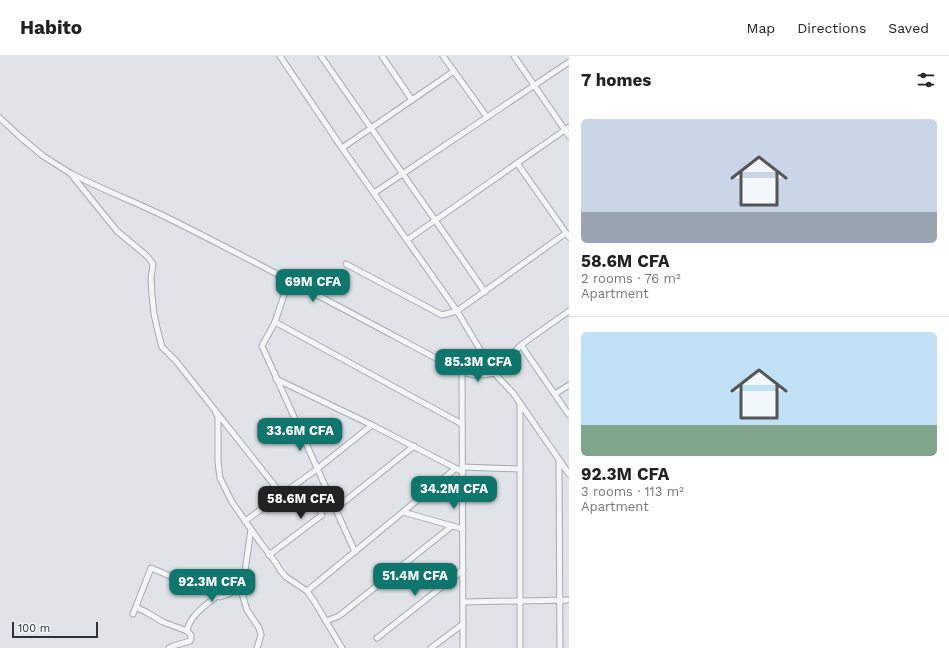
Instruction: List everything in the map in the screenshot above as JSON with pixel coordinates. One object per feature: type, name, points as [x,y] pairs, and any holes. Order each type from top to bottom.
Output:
[{"type":"street","points":[[280,56],[342,148],[457,312],[494,373],[513,393],[569,474]]},
{"type":"street","points":[[321,56],[485,292]]},
{"type":"street","points":[[382,56],[412,100]]},
{"type":"street","points":[[443,56],[487,117]]},
{"type":"street","points":[[514,56],[534,86],[567,128],[569,136]]},
{"type":"street","points":[[374,193],[569,62]]},
{"type":"street","points":[[342,148],[454,71]]},
{"type":"street","points":[[0,118],[43,156],[90,184],[171,219],[462,372],[475,375],[494,373],[522,345],[569,311]]},
{"type":"street","points":[[407,240],[567,128]]},
{"type":"street","points":[[346,264],[442,315],[457,312],[568,235],[517,163]]},
{"type":"street","points":[[70,173],[117,231],[140,248],[152,264],[151,278],[153,308],[162,347],[176,361],[282,495]]},
{"type":"street","points":[[289,280],[275,322],[262,346],[355,552]]},
{"type":"street","points":[[275,322],[462,424]]},
{"type":"street","points":[[522,345],[569,414]]},
{"type":"street","points":[[462,372],[463,648]]},
{"type":"street","points":[[276,378],[372,424],[455,468],[463,470],[520,469]]},
{"type":"street","points":[[555,394],[569,385]]},
{"type":"street","points":[[520,404],[520,648]]},
{"type":"street","points":[[213,408],[218,417],[218,462],[220,478],[232,502],[280,570],[286,577],[307,591],[342,648]]},
{"type":"street","points":[[245,521],[317,469],[372,424]]},
{"type":"street","points":[[336,509],[414,446]]},
{"type":"street","points":[[559,460],[560,648]]},
{"type":"street","points":[[307,591],[455,468]]},
{"type":"street","points":[[269,555],[322,515],[316,501],[327,490]]},
{"type":"street","points":[[403,512],[463,528]]},
{"type":"street","points":[[326,622],[339,616],[452,526]]},
{"type":"street","points":[[133,614],[150,568],[220,597],[240,587],[244,578],[251,529]]},
{"type":"street","points":[[377,638],[463,570]]},
{"type":"street","points":[[240,587],[247,610],[259,628],[261,635],[257,648]]},
{"type":"street","points":[[187,631],[197,613],[218,596]]},
{"type":"street","points":[[463,602],[569,600]]},
{"type":"street","points":[[136,607],[163,622],[187,631],[191,635],[190,641],[169,648]]},
{"type":"street","points":[[431,648],[463,624]]}]
